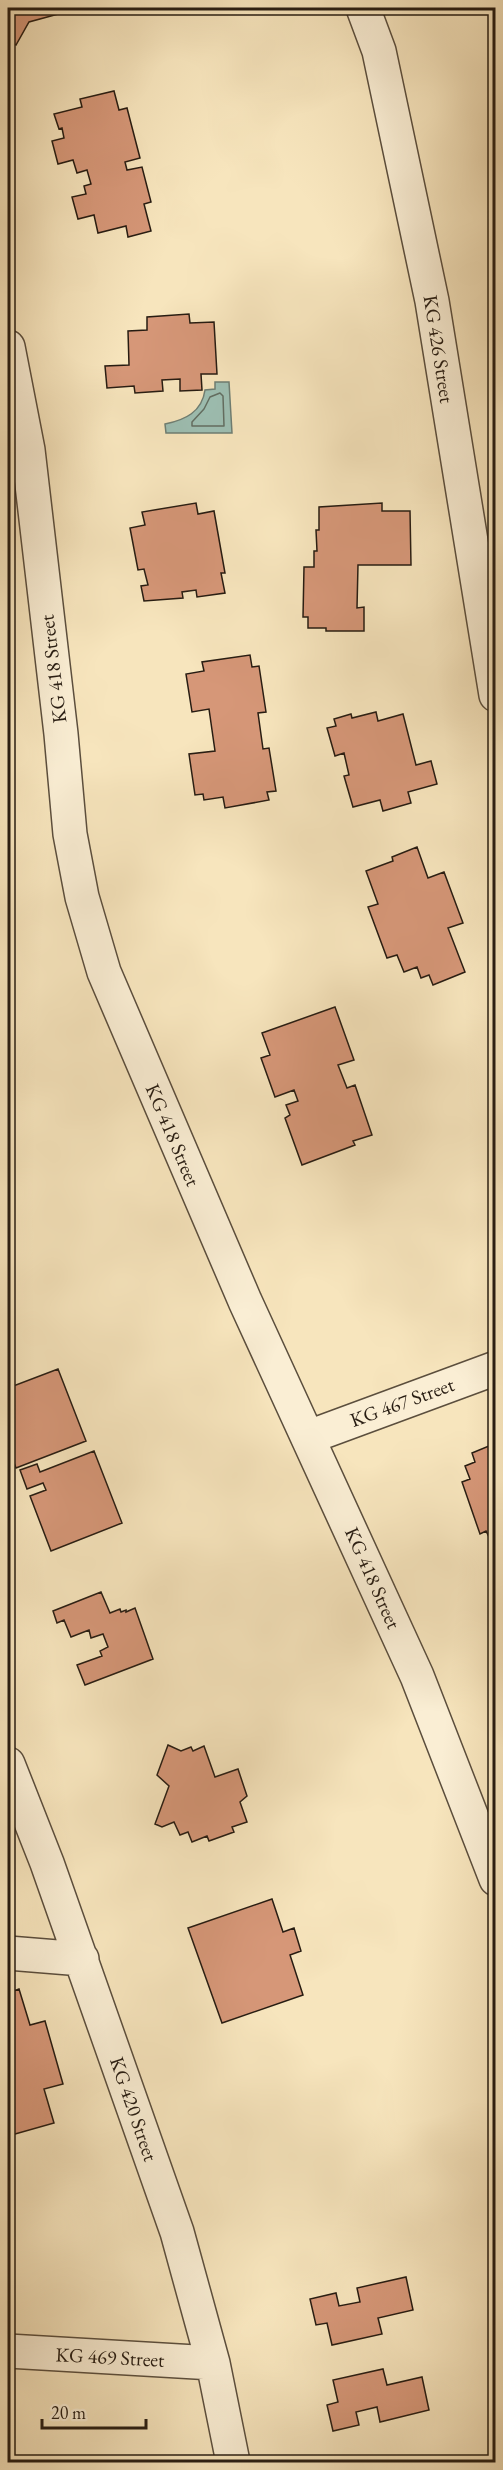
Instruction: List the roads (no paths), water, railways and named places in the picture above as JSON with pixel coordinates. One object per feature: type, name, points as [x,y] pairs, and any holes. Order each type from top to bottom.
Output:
[{"type":"street","name":"KG 426 Street","points":[[363,8],[379,51],[432,300],[495,695]]},
{"type":"street","name":"KG 418 Street","points":[[8,347],[28,450],[61,734],[69,834],[82,897],[108,983],[245,1301],[417,1676],[495,1879]]},
{"type":"street","name":"KG 467 Street","points":[[309,1437],[495,1368]]},
{"type":"street","name":"KG 420 Street","points":[[8,1764],[82,1959],[177,2232],[213,2363],[233,2463]]},
{"type":"street","points":[[8,1953],[82,1959]]},
{"type":"street","name":"KG 469 Street","points":[[8,2352],[213,2363]]},
{"type":"water","points":[[215,382],[229,382],[232,433],[166,433],[165,424],[191,414],[200,404],[205,390],[215,389]]}]
